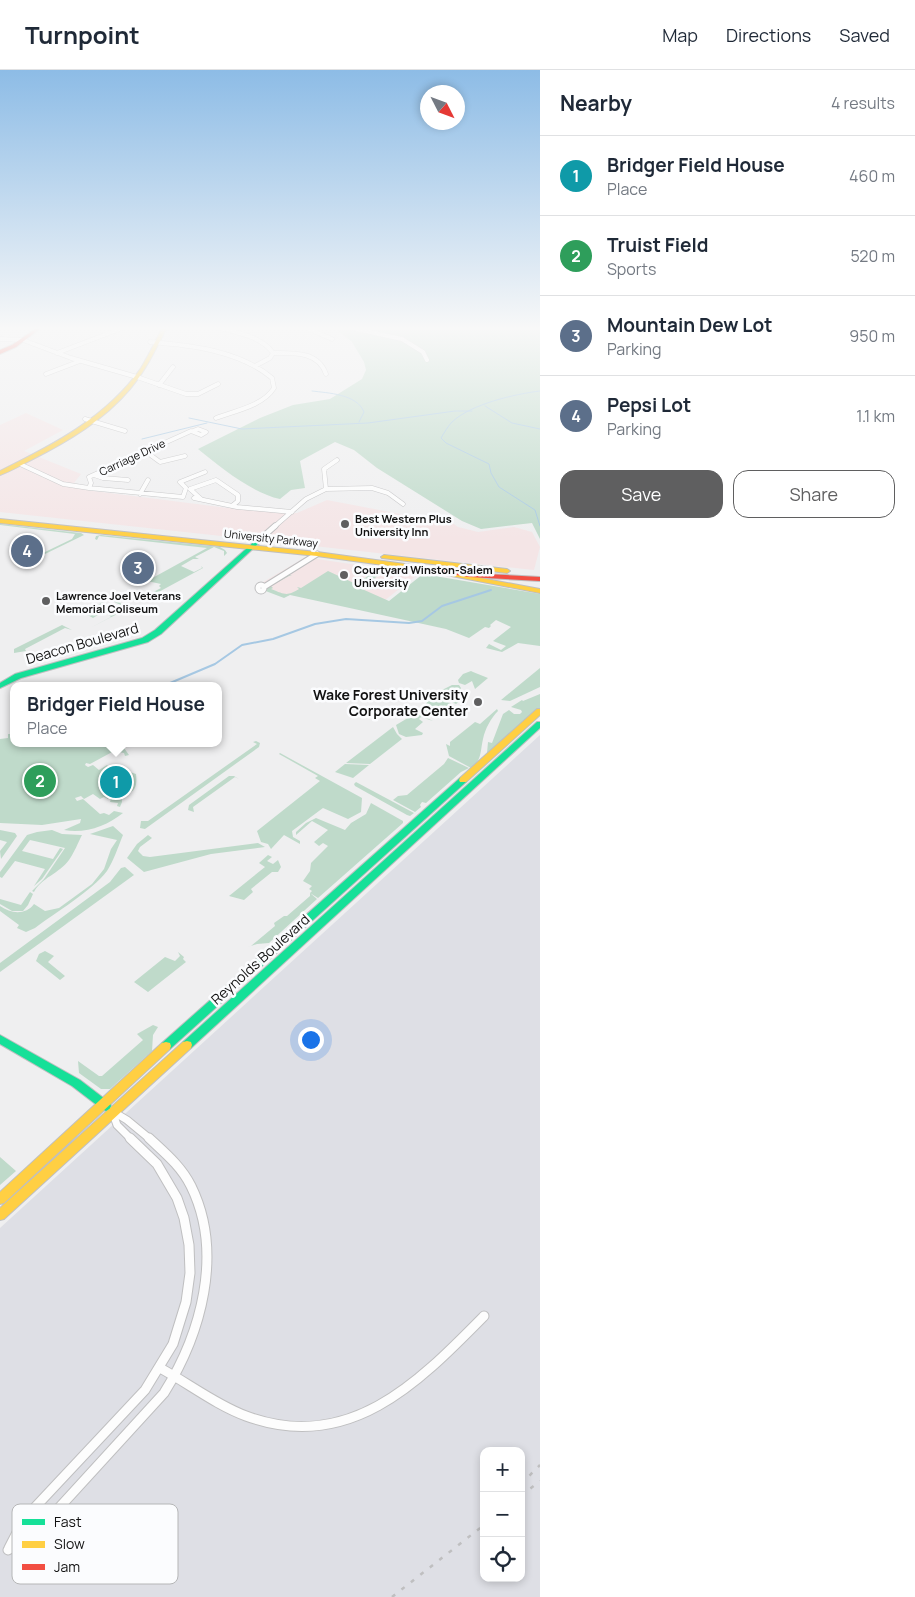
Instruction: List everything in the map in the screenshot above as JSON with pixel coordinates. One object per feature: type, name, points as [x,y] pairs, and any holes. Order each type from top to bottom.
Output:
[{"type":"main road","points":[[0,473],[88,420],[110,398]]},
{"type":"main road","points":[[0,468],[24,460]]},
{"type":"main road","name":"University Parkway","points":[[0,514],[6,519],[540,574]]},
{"type":"main road","name":"University Parkway","points":[[254,545],[432,571],[489,577],[540,579]]},
{"type":"main road","name":"Deacon Boulevard","points":[[0,686],[18,676],[145,640],[158,632],[254,545]]},
{"type":"main road","points":[[432,571],[540,592]]},
{"type":"main road","name":"Reynolds Boulevard","points":[[0,1199],[103,1103],[540,712]]},
{"type":"main road","name":"Reynolds Boulevard","points":[[0,1215],[112,1111],[540,724]]},
{"type":"main road","points":[[0,1039],[76,1084],[112,1111]]},
{"type":"street","points":[[216,418],[256,403],[263,398]]},
{"type":"street","points":[[88,420],[125,431]]},
{"type":"street","name":"Carriage Drive","points":[[192,431],[89,477],[91,483],[88,488],[183,497],[186,488],[180,482],[205,472]]},
{"type":"street","points":[[145,451],[160,462],[185,456]]},
{"type":"street","points":[[24,460],[63,484],[88,488]]},
{"type":"street","points":[[326,489],[323,472],[337,460]]},
{"type":"street","points":[[94,475],[102,478],[128,480]]},
{"type":"street","points":[[140,494],[148,480]]},
{"type":"street","points":[[201,499],[190,489],[216,480],[238,495],[238,500],[232,506]]},
{"type":"street","points":[[254,545],[312,495],[326,489],[372,488],[388,493],[403,504]]},
{"type":"street","points":[[194,498],[232,506],[292,512]]},
{"type":"street","points":[[264,587],[317,554]]},
{"type":"street","points":[[38,1504],[145,1390],[173,1344],[186,1302],[190,1274],[189,1246],[184,1218],[167,1179],[157,1164],[117,1125],[112,1111]]},
{"type":"street","points":[[63,1504],[164,1393],[176,1377],[199,1320],[206,1281],[207,1257],[198,1205],[174,1161],[126,1118],[112,1111]]},
{"type":"street","points":[[160,1368],[244,1415],[266,1422],[301,1428],[337,1423],[365,1416],[400,1396],[484,1316]]},
{"type":"street","points":[[12,1542],[8,1550],[12,1548]]},
{"type":"shaded area","points":[[26,413],[63,430],[24,451],[81,474],[74,483],[86,490],[228,508],[297,513],[327,500],[416,517],[441,515],[458,527],[478,532],[514,527],[532,532],[540,547],[534,570],[0,512],[0,425]]},
{"type":"shaded area","points":[[304,558],[418,574],[384,601],[325,576],[287,596],[260,584]]},
{"type":"shaded area","points":[[540,735],[540,1597],[0,1597],[0,1228]]},
{"type":"green space","points":[[540,398],[540,539],[532,523],[481,529],[462,521],[377,468],[354,450],[335,442],[300,461],[305,488],[291,490],[280,499],[269,496],[248,485],[198,449],[260,418],[293,405],[330,399]]},
{"type":"green space","points":[[0,524],[81,533],[84,535],[45,554],[41,552],[45,552],[72,539],[75,534]]},
{"type":"green space","points":[[101,535],[220,547],[227,553],[224,556],[224,551],[214,547],[195,557],[199,559],[193,559],[181,566],[194,572],[202,568],[201,566],[203,568],[142,601],[136,601],[121,593],[138,600],[161,588],[159,586],[161,584],[147,581],[207,548],[99,536],[97,540],[95,539],[96,536]]},
{"type":"green space","points":[[382,566],[394,567],[388,567],[362,589],[389,601],[423,574],[540,594],[540,646],[518,643],[502,652],[486,648],[489,644],[501,650],[506,646],[493,641],[511,627],[496,620],[489,628],[485,627],[469,638],[446,629],[290,595],[284,598],[263,590],[289,575],[292,576],[271,586],[273,588],[271,589],[289,594],[299,589],[297,587],[301,588],[328,571],[356,584],[371,574],[366,570],[379,572]]},
{"type":"green space","points":[[111,598],[129,608],[90,628],[111,617],[110,614],[103,612],[93,618],[84,613],[103,602],[121,611],[126,608],[108,600]]},
{"type":"green space","points":[[62,625],[72,630],[65,628],[25,649],[26,651],[14,653],[14,649]]},
{"type":"green space","points":[[540,668],[540,687],[510,701],[501,700]]},
{"type":"green space","points":[[471,671],[488,678],[475,689],[472,681],[465,685],[459,683],[458,680],[463,674]]},
{"type":"green space","points":[[452,685],[459,685],[461,688],[459,691],[453,691],[453,693],[470,693],[456,704],[441,697],[442,690]]},
{"type":"green space","points":[[540,694],[540,709],[487,753],[488,742],[492,743],[503,714],[509,710],[514,714],[520,714],[521,710],[511,707],[522,700]]},
{"type":"green space","points":[[438,698],[454,705],[441,715],[432,711],[440,707],[438,706],[429,712],[423,710],[427,702]]},
{"type":"green space","points":[[497,709],[498,711],[485,731],[480,755],[475,765],[471,768],[449,756],[446,744],[450,746],[450,742],[475,722],[480,724]]},
{"type":"green space","points":[[418,712],[424,713],[425,717],[433,721],[421,717],[419,719],[423,722],[415,729],[423,733],[422,735],[406,737],[399,734],[396,725]]},
{"type":"green space","points":[[393,727],[402,739],[370,764],[346,763]]},
{"type":"green space","points":[[8,734],[10,734],[10,747],[124,748],[129,755],[125,756],[124,753],[114,751],[85,765],[88,767],[93,765],[99,770],[107,765],[109,768],[115,765],[115,771],[121,771],[121,775],[129,776],[130,772],[136,774],[134,789],[130,793],[126,793],[126,790],[121,791],[122,802],[120,807],[117,806],[118,803],[110,802],[112,795],[116,794],[110,794],[108,799],[104,797],[100,799],[93,794],[84,799],[81,796],[75,798],[77,801],[83,799],[100,814],[109,815],[114,811],[123,813],[103,825],[80,831],[64,830],[80,823],[81,819],[42,825],[0,823],[0,739],[8,738]]},
{"type":"green space","points":[[253,742],[260,743],[259,747],[145,829],[140,828],[141,821],[148,821],[257,744]]},
{"type":"green space","points":[[280,753],[362,798],[361,812],[348,819],[323,808],[292,831],[293,837],[300,841],[300,844],[284,835],[271,849],[268,844],[261,842],[257,831],[320,781],[315,778],[318,776]]},
{"type":"green space","points":[[448,758],[469,768],[461,772],[426,803],[422,802],[421,807],[415,812],[393,800],[398,796],[407,795],[444,764]]},
{"type":"green space","points":[[345,764],[369,765],[353,778],[335,772]]},
{"type":"green space","points":[[229,776],[234,776],[239,779],[235,777],[193,807],[194,812],[188,810],[189,805]]},
{"type":"green space","points":[[356,782],[414,813],[410,816],[407,815],[355,786]]},
{"type":"green space","points":[[371,803],[403,821],[403,823],[318,898],[310,893],[312,891],[309,889],[312,886],[303,881],[310,871],[311,863],[328,846],[323,843],[319,846],[314,842],[328,830],[312,821],[296,835],[296,832],[306,823],[316,818],[345,830],[351,823],[366,814]]},
{"type":"green space","points":[[113,826],[123,835],[114,858],[107,871],[83,894],[35,928],[26,932],[17,928],[19,925],[0,911],[0,906],[9,911],[23,912],[34,904],[45,911],[59,908],[92,884],[104,869],[111,849],[117,840],[90,834]]},
{"type":"green space","points":[[0,830],[15,833],[17,836],[1,859],[0,851],[7,842],[0,840]]},
{"type":"green space","points":[[52,830],[62,834],[82,835],[73,854],[61,869],[41,883],[34,892],[32,891],[44,879],[65,848],[30,840],[22,851],[53,859],[60,848],[63,849],[42,879],[34,886],[45,869],[15,861],[2,878],[0,877],[0,872],[27,835]]},
{"type":"green space","points":[[148,835],[152,838],[140,847],[138,851],[143,856],[150,857],[258,843],[265,847],[211,854],[144,872],[127,858],[137,844]]},
{"type":"green space","points":[[268,855],[272,857],[267,861],[273,864],[278,860],[281,867],[278,872],[272,872],[251,889],[253,892],[244,900],[229,896],[265,867],[259,863]]},
{"type":"green space","points":[[125,867],[134,875],[0,972],[0,963],[110,882],[121,868]]},
{"type":"green space","points":[[30,892],[33,894],[23,911],[12,911],[0,904],[0,899],[21,905]]},
{"type":"green space","points":[[310,893],[317,899],[269,943],[251,946],[275,926],[274,923],[287,916],[310,896]]},
{"type":"green space","points":[[45,951],[54,956],[48,962],[65,976],[60,980],[36,961],[39,954]]},
{"type":"green space","points":[[178,952],[184,957],[183,959],[186,962],[148,992],[134,982],[165,957],[175,961],[180,956]]},
{"type":"green space","points":[[153,1025],[158,1027],[153,1035],[152,1051],[110,1089],[101,1089],[79,1073],[78,1061],[99,1076],[102,1076],[143,1040],[137,1034]]},
{"type":"green space","points":[[0,1157],[16,1171],[0,1185]]},
{"type":"waterway","points":[[350,398],[355,401],[364,412],[359,422]]},
{"type":"waterway","points":[[468,411],[502,398]]},
{"type":"waterway","points":[[485,406],[512,423],[540,429]]},
{"type":"waterway","points":[[189,418],[242,429],[368,423],[455,411],[468,411]]},
{"type":"waterway","points":[[468,411],[452,422],[441,438],[446,443],[489,464],[491,473],[499,487],[535,510],[540,526]]},
{"type":"waterway","points":[[142,439],[207,423]]},
{"type":"waterway","points":[[172,682],[215,664],[242,645],[273,639],[315,624],[346,619],[409,623],[422,621],[442,606],[491,590]]},
{"type":"railway","points":[[525,1480],[540,1465]]},
{"type":"railway","points":[[525,1493],[540,1481]]},
{"type":"railway","points":[[392,1597],[480,1528]]},
{"type":"traffic: fast","points":[[0,686],[18,676],[145,640],[158,632],[257,542]]},
{"type":"traffic: fast","points":[[187,1045],[540,724]]},
{"type":"traffic: fast","points":[[166,1046],[463,780]]},
{"type":"traffic: fast","points":[[0,1039],[76,1083],[106,1106]]},
{"type":"traffic: slow","points":[[0,473],[59,443],[78,431],[118,398]]},
{"type":"traffic: slow","points":[[0,521],[317,554],[427,569]]},
{"type":"traffic: slow","points":[[384,557],[507,571]]},
{"type":"traffic: slow","points":[[433,571],[540,591]]},
{"type":"traffic: slow","points":[[463,780],[540,711]]},
{"type":"traffic: slow","points":[[0,1215],[187,1045]]},
{"type":"traffic: slow","points":[[0,1199],[166,1046]]},
{"type":"traffic: jam","points":[[427,569],[469,575],[540,579]]},
{"type":"place","name":"Best Western Plus University Inn","points":[[345,524]]},
{"type":"place","name":"Pepsi Lot","points":[[27,551]]},
{"type":"place","name":"Mountain Dew Lot","points":[[138,568]]},
{"type":"place","name":"Courtyard Winston-Salem University","points":[[344,575]]},
{"type":"place","name":"Lawrence Joel Veterans Memorial Coliseum","points":[[46,601]]},
{"type":"place","name":"Wake Forest University Corporate Center","points":[[478,702]]},
{"type":"place","name":"Truist Field","points":[[40,781]]},
{"type":"place","name":"Bridger Field House","points":[[116,782]]}]
